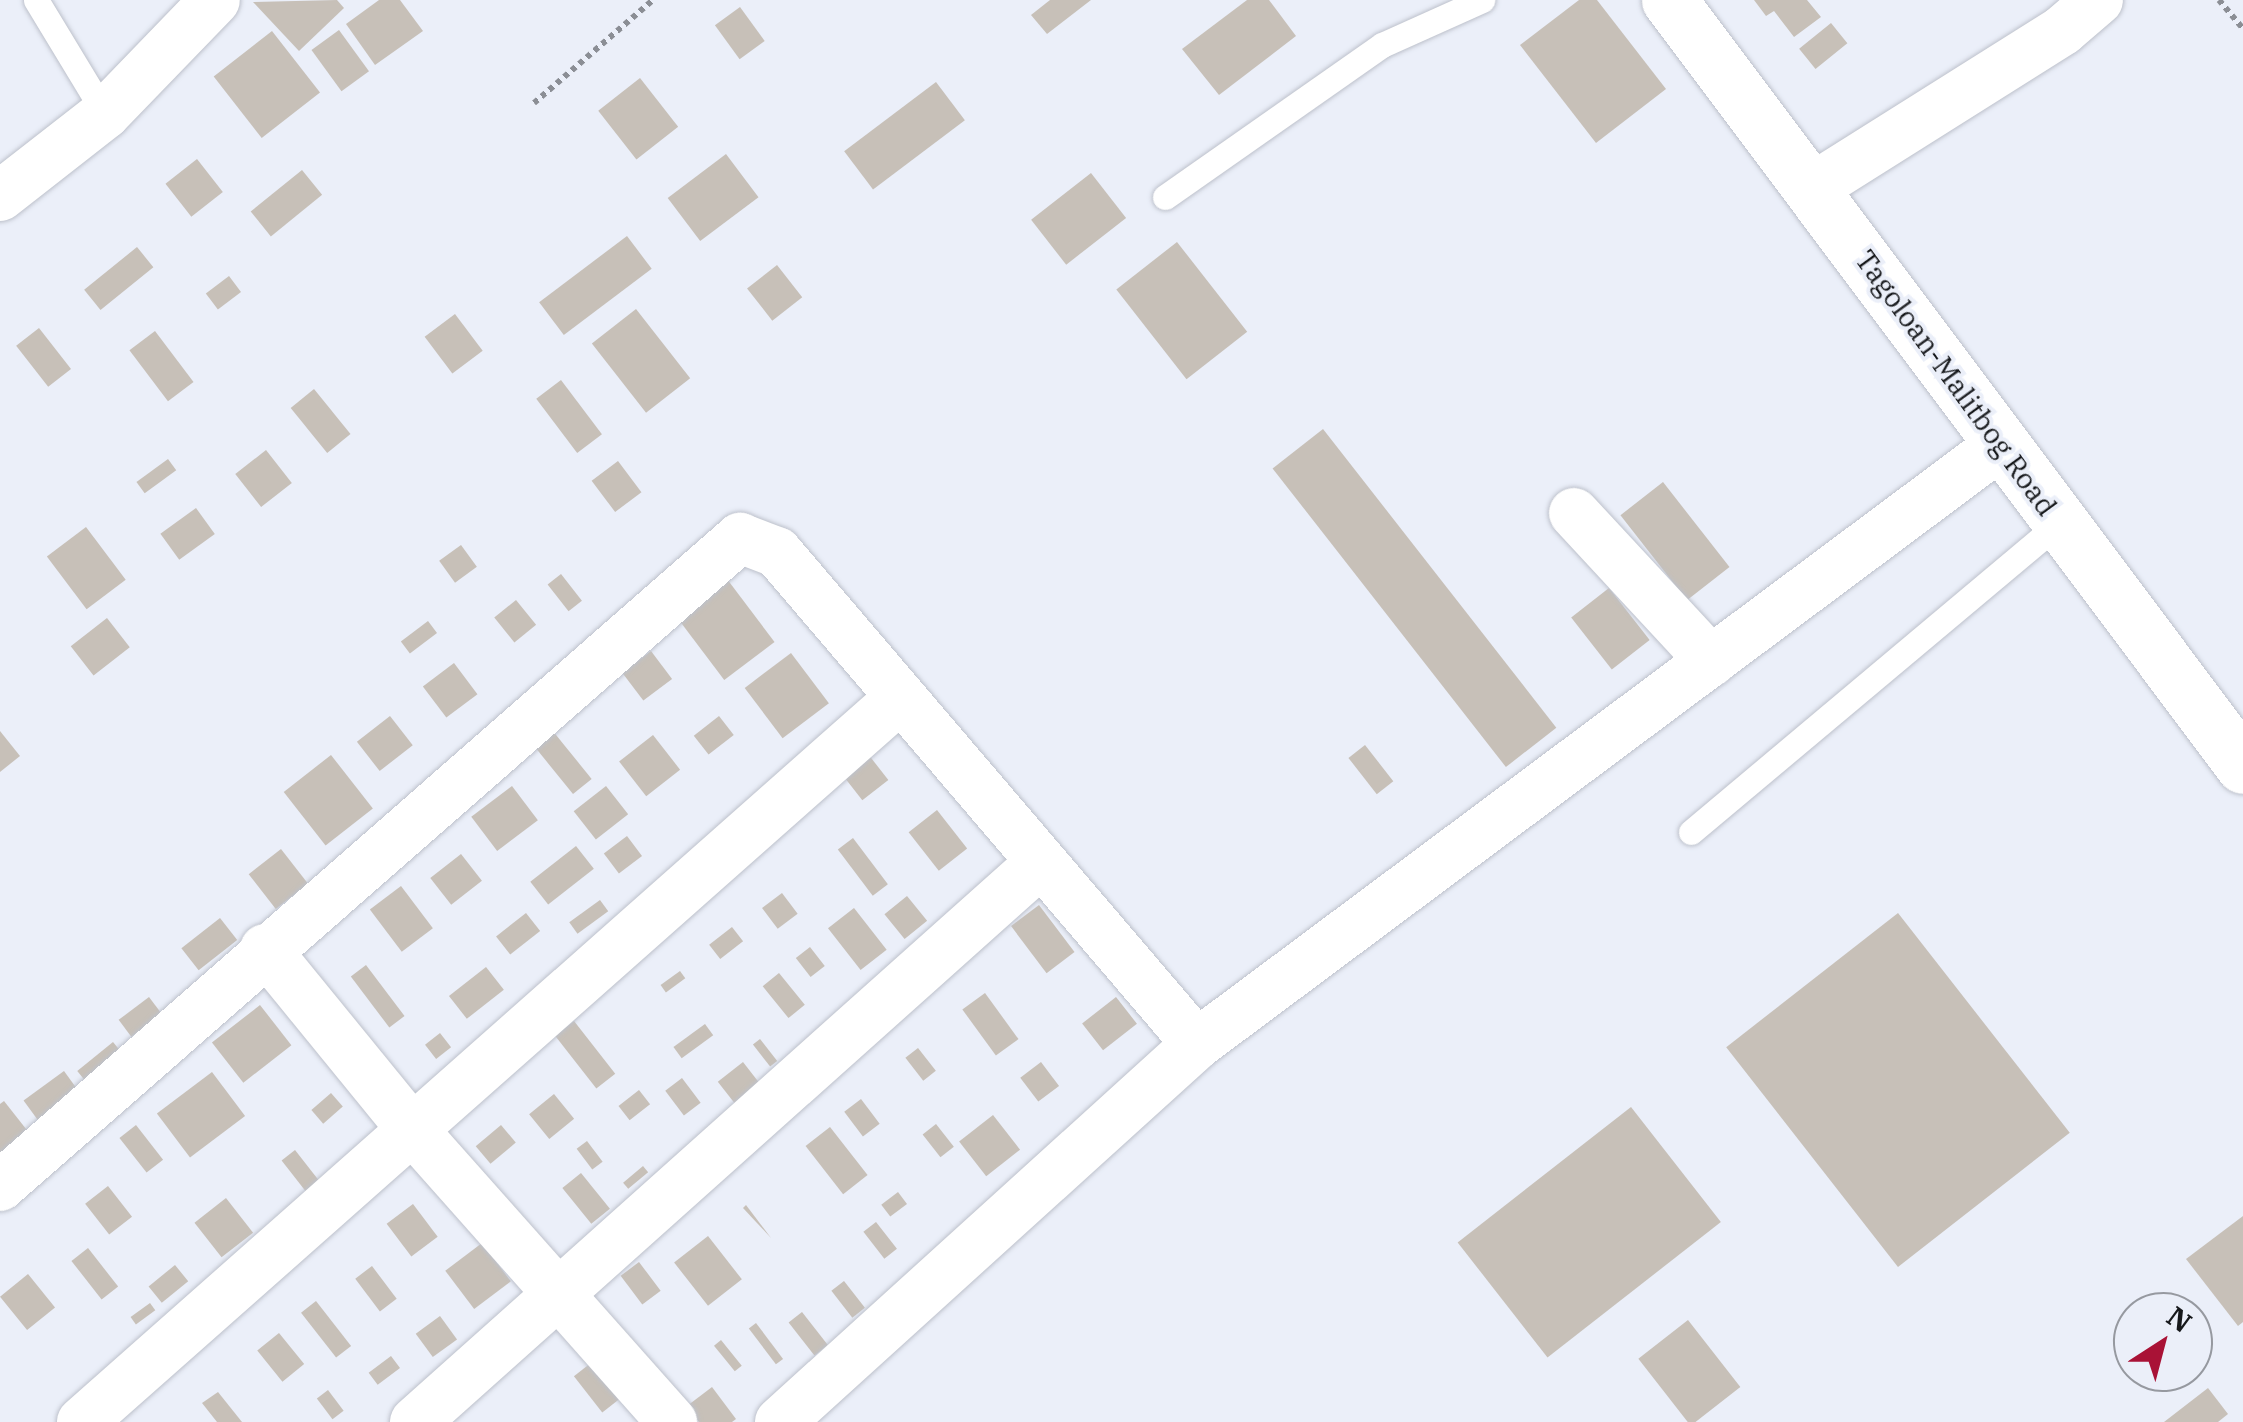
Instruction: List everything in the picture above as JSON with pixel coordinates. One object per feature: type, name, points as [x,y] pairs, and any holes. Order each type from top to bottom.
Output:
[{"type":"main road","name":"Tagoloan-Malitbog Road","points":[[1668,0],[1814,187],[1999,446],[2243,766]]},
{"type":"street","points":[[0,196],[105,114],[214,0]]},
{"type":"street","points":[[1814,187],[2063,30],[2098,0]]},
{"type":"street","points":[[780,1422],[1197,1044],[1999,446]]},
{"type":"street","points":[[1574,513],[1710,661]]},
{"type":"street","points":[[0,1186],[265,949],[740,538],[778,552],[1038,865],[1197,1044]]},
{"type":"street","points":[[82,1422],[899,699]]},
{"type":"street","points":[[415,1422],[1038,865]]},
{"type":"street","points":[[265,949],[412,1130],[672,1422]]},
{"type":"lane","points":[[36,0],[105,114]]},
{"type":"lane","points":[[1165,197],[1382,45],[1482,0]]},
{"type":"lane","points":[[1691,832],[2058,524]]},
{"type":"path","points":[[534,103],[653,0]]},
{"type":"path","points":[[2219,0],[2243,30]]},
{"type":"building","points":[[337,0],[344,8],[299,51],[253,2]]},
{"type":"building","points":[[379,0],[400,0],[423,31],[375,65],[346,24]]},
{"type":"building","points":[[1050,0],[1091,0],[1047,34],[1031,15]]},
{"type":"building","points":[[1247,0],[1269,0],[1296,36],[1219,95],[1182,49]]},
{"type":"building","points":[[1579,0],[1597,0],[1666,89],[1596,143],[1520,45]]},
{"type":"building","points":[[1754,0],[1807,0],[1821,17],[1794,37],[1774,11],[1766,16]]},
{"type":"building","points":[[740,7],[765,41],[740,59],[715,25]]},
{"type":"building","points":[[1831,23],[1847,43],[1815,69],[1799,49]]},
{"type":"building","points":[[339,30],[369,71],[341,91],[311,50]]},
{"type":"building","points":[[272,31],[320,92],[262,138],[214,77]]},
{"type":"building","points":[[640,78],[678,127],[636,159],[598,111]]},
{"type":"building","points":[[936,82],[965,120],[873,190],[844,151]]},
{"type":"building","points":[[726,154],[758,197],[700,241],[668,198]]},
{"type":"building","points":[[197,159],[223,192],[191,217],[165,184]]},
{"type":"building","points":[[302,170],[322,195],[271,236],[251,212]]},
{"type":"building","points":[[1091,173],[1126,218],[1066,265],[1031,220]]},
{"type":"building","points":[[627,236],[652,269],[564,335],[539,302]]},
{"type":"building","points":[[1177,242],[1247,332],[1187,379],[1116,289]]},
{"type":"building","points":[[137,247],[153,267],[101,310],[84,290]]},
{"type":"building","points":[[777,265],[802,297],[772,321],[747,288]]},
{"type":"building","points":[[229,276],[241,292],[218,309],[206,293]]},
{"type":"building","points":[[636,309],[690,378],[646,413],[592,343]]},
{"type":"building","points":[[455,314],[483,351],[452,374],[425,337]]},
{"type":"building","points":[[39,328],[71,369],[48,387],[16,346]]},
{"type":"building","points":[[155,331],[194,382],[168,401],[129,350]]},
{"type":"building","points":[[561,380],[602,434],[577,453],[536,399]]},
{"type":"building","points":[[314,389],[351,434],[327,453],[291,408]]},
{"type":"building","points":[[1323,429],[1556,728],[1506,767],[1273,468]]},
{"type":"building","points":[[266,450],[292,483],[261,507],[235,474]]},
{"type":"building","points":[[168,459],[176,470],[145,493],[136,482]]},
{"type":"building","points":[[618,461],[641,492],[615,512],[592,481]]},
{"type":"building","points":[[1663,482],[1729,567],[1687,600],[1620,515]]},
{"type":"building","points":[[196,508],[215,534],[179,560],[160,534]]},
{"type":"building","points":[[86,527],[126,580],[87,609],[47,556]]},
{"type":"building","points":[[461,545],[477,567],[455,583],[439,561]]},
{"type":"building","points":[[561,574],[582,601],[569,611],[548,584]]},
{"type":"building","points":[[727,579],[775,642],[724,680],[677,617]]},
{"type":"building","points":[[1609,588],[1650,640],[1612,670],[1571,618]]},
{"type":"building","points":[[516,600],[536,625],[514,642],[494,618]]},
{"type":"building","points":[[107,618],[130,647],[94,675],[71,646]]},
{"type":"building","points":[[428,621],[437,633],[410,653],[401,641]]},
{"type":"building","points":[[651,651],[672,679],[643,701],[622,673]]},
{"type":"building","points":[[791,653],[829,703],[783,738],[745,688]]},
{"type":"building","points":[[454,663],[477,694],[446,718],[423,686]]},
{"type":"building","points":[[390,716],[413,745],[380,771],[357,742]]},
{"type":"building","points":[[719,716],[734,735],[709,755],[694,736]]},
{"type":"building","points":[[552,730],[592,779],[573,794],[533,745]]},
{"type":"building","points":[[0,731],[20,756],[0,772]]},
{"type":"building","points":[[653,735],[680,770],[646,796],[619,761]]},
{"type":"building","points":[[1365,745],[1393,781],[1377,794],[1348,758]]},
{"type":"building","points":[[868,754],[888,780],[862,800],[842,774]]},
{"type":"building","points":[[331,755],[373,809],[326,846],[284,792]]},
{"type":"building","points":[[512,786],[538,820],[497,851],[471,817]]},
{"type":"building","points":[[606,786],[628,814],[596,840],[574,811]]},
{"type":"building","points":[[937,810],[967,849],[939,871],[909,832]]},
{"type":"building","points":[[627,836],[642,856],[619,873],[604,853]]},
{"type":"building","points":[[853,838],[888,884],[873,896],[838,849]]},
{"type":"building","points":[[576,846],[594,869],[548,905],[530,882]]},
{"type":"building","points":[[281,849],[308,884],[276,909],[249,874]]},
{"type":"building","points":[[461,854],[482,881],[451,905],[430,878]]},
{"type":"building","points":[[401,886],[433,928],[402,952],[370,909]]},
{"type":"building","points":[[782,893],[798,914],[778,929],[762,908]]},
{"type":"building","points":[[907,896],[927,921],[905,939],[884,914]]},
{"type":"building","points":[[600,900],[608,911],[577,934],[569,922]]},
{"type":"building","points":[[1039,905],[1075,952],[1047,973],[1011,926]]},
{"type":"building","points":[[854,908],[887,950],[861,970],[828,928]]},
{"type":"building","points":[[526,913],[540,931],[510,955],[496,936]]},
{"type":"building","points":[[1898,913],[2070,1133],[1898,1267],[1726,1047]]},
{"type":"building","points":[[220,918],[237,940],[199,970],[181,948]]},
{"type":"building","points":[[732,927],[743,941],[720,959],[709,945]]},
{"type":"building","points":[[810,947],[825,966],[811,977],[796,958]]},
{"type":"building","points":[[366,965],[405,1016],[389,1028],[351,976]]},
{"type":"building","points":[[486,967],[504,990],[467,1019],[449,996]]},
{"type":"building","points":[[680,971],[685,978],[666,992],[661,985]]},
{"type":"building","points":[[779,973],[805,1005],[788,1018],[763,986]]},
{"type":"building","points":[[985,993],[1019,1039],[996,1056],[962,1009]]},
{"type":"building","points":[[149,997],[162,1014],[131,1037],[119,1020]]},
{"type":"building","points":[[1116,997],[1137,1024],[1103,1050],[1082,1023]]},
{"type":"building","points":[[260,1005],[291,1045],[243,1083],[212,1043]]},
{"type":"building","points":[[574,1021],[615,1074],[596,1089],[555,1036]]},
{"type":"building","points":[[705,1024],[713,1035],[682,1058],[673,1047]]},
{"type":"building","points":[[440,1033],[451,1047],[436,1059],[425,1045]]},
{"type":"building","points":[[760,1039],[777,1061],[770,1067],[753,1045]]},
{"type":"building","points":[[113,1042],[130,1063],[94,1092],[77,1071]]},
{"type":"building","points":[[918,1048],[936,1071],[923,1081],[905,1058]]},
{"type":"building","points":[[743,1062],[765,1090],[740,1110],[718,1082]]},
{"type":"building","points":[[1041,1062],[1059,1086],[1038,1102],[1020,1078]]},
{"type":"building","points":[[64,1071],[86,1101],[45,1130],[24,1100]]},
{"type":"building","points":[[212,1072],[245,1116],[190,1157],[157,1114]]},
{"type":"building","points":[[682,1078],[701,1103],[684,1115],[665,1091]]},
{"type":"building","points":[[639,1090],[650,1104],[630,1120],[619,1106]]},
{"type":"building","points":[[331,1093],[343,1107],[323,1124],[311,1110]]},
{"type":"building","points":[[554,1094],[574,1119],[549,1139],[529,1114]]},
{"type":"building","points":[[861,1099],[880,1124],[863,1136],[844,1112]]},
{"type":"building","points":[[4,1101],[30,1134],[0,1156],[0,1104]]},
{"type":"building","points":[[1631,1107],[1721,1222],[1548,1357],[1458,1242]]},
{"type":"building","points":[[993,1115],[1020,1150],[986,1176],[959,1141]]},
{"type":"building","points":[[936,1124],[954,1147],[940,1157],[923,1134]]},
{"type":"building","points":[[136,1125],[163,1160],[147,1173],[119,1138]]},
{"type":"building","points":[[501,1125],[516,1143],[491,1164],[476,1146]]},
{"type":"building","points":[[830,1127],[868,1175],[843,1194],[806,1146]]},
{"type":"building","points":[[587,1141],[603,1162],[592,1170],[577,1149]]},
{"type":"building","points":[[295,1150],[320,1182],[307,1193],[282,1160]]},
{"type":"building","points":[[643,1166],[648,1172],[628,1189],[623,1183]]},
{"type":"building","points":[[581,1173],[610,1209],[591,1224],[562,1188]]},
{"type":"building","points":[[108,1186],[132,1217],[109,1235],[85,1204]]},
{"type":"building","points":[[898,1192],[907,1204],[890,1217],[881,1205]]},
{"type":"building","points":[[226,1198],[253,1233],[222,1257],[194,1223]]},
{"type":"building","points":[[413,1204],[438,1237],[411,1257],[387,1224]]},
{"type":"building","points":[[746,1205],[771,1238],[743,1208]]},
{"type":"building","points":[[2243,1216],[2243,1322],[2238,1326],[2186,1259]]},
{"type":"building","points":[[876,1222],[897,1249],[884,1259],[863,1232]]},
{"type":"building","points":[[708,1236],[742,1279],[708,1306],[674,1262]]},
{"type":"building","points":[[482,1243],[511,1281],[474,1309],[445,1271]]},
{"type":"building","points":[[88,1248],[118,1287],[102,1300],[71,1261]]},
{"type":"building","points":[[639,1262],[661,1291],[642,1305],[621,1276]]},
{"type":"building","points":[[175,1265],[188,1281],[162,1303],[149,1286]]},
{"type":"building","points":[[372,1266],[397,1299],[380,1311],[355,1279]]},
{"type":"building","points":[[28,1274],[55,1307],[27,1330],[0,1297]]},
{"type":"building","points":[[844,1281],[865,1308],[852,1318],[831,1291]]},
{"type":"building","points":[[316,1301],[351,1346],[336,1358],[301,1313]]},
{"type":"building","points":[[150,1303],[155,1310],[136,1324],[131,1317]]},
{"type":"building","points":[[802,1312],[828,1345],[814,1356],[789,1322]]},
{"type":"building","points":[[440,1316],[457,1339],[433,1357],[416,1334]]},
{"type":"building","points":[[1688,1320],[1740,1387],[1696,1422],[1688,1422],[1638,1359]]},
{"type":"building","points":[[756,1323],[783,1359],[776,1364],[749,1328]]},
{"type":"building","points":[[279,1333],[304,1364],[282,1382],[257,1351]]},
{"type":"building","points":[[721,1340],[742,1366],[735,1371],[714,1346]]},
{"type":"building","points":[[391,1356],[400,1368],[378,1385],[369,1373]]},
{"type":"building","points":[[596,1359],[624,1395],[602,1412],[574,1376]]},
{"type":"building","points":[[712,1387],[736,1419],[732,1422],[699,1422],[687,1406]]},
{"type":"building","points":[[328,1390],[344,1411],[332,1419],[317,1398]]},
{"type":"building","points":[[218,1392],[242,1422],[217,1422],[202,1403]]},
{"type":"building","points":[[2203,1392],[2211,1392],[2228,1414],[2218,1422],[2164,1422]]}]
